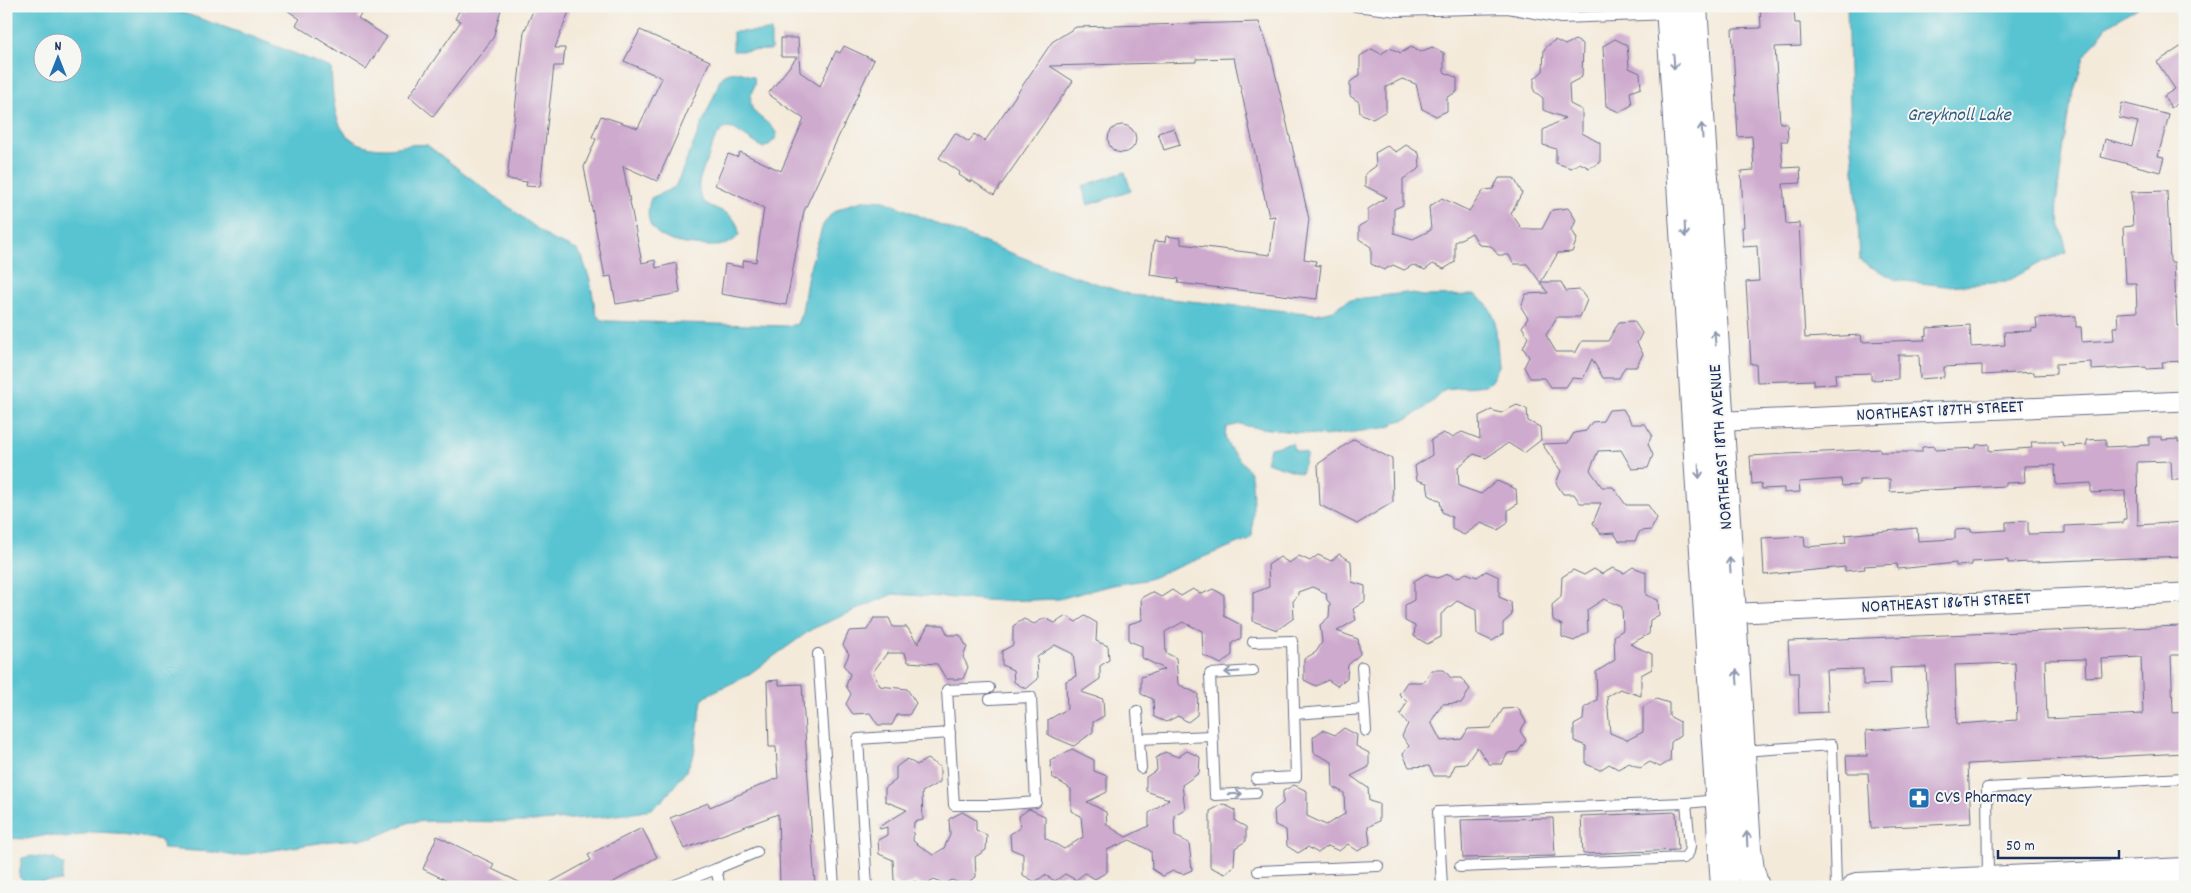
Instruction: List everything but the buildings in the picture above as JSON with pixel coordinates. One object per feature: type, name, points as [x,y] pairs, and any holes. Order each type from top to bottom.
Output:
[{"type":"street","name":"NORTHEAST 18TH AVENUE","points":[[1679,8],[1693,180],[1729,752],[1750,870],[1755,887]]},
{"type":"street","name":"NORTHEAST 187TH STREET","points":[[1708,422],[2185,401]]},
{"type":"street","name":"NORTHEAST 186TH STREET","points":[[1720,614],[2185,593]]},
{"type":"street","name":"NORTHEAST 18TH AVENUE","points":[[1725,887],[1719,799],[1729,752]]},
{"type":"street","points":[[1857,887],[2185,872]]},
{"type":"lane","points":[[1355,6],[1397,11],[1512,7],[1561,18],[1679,8]]},
{"type":"lane","points":[[1253,642],[1292,641],[1296,778],[1256,779]]},
{"type":"lane","points":[[818,654],[834,887]]},
{"type":"lane","points":[[1362,667],[1366,731]]},
{"type":"lane","points":[[1253,671],[1210,674],[1215,795],[1256,794]]},
{"type":"lane","points":[[947,690],[1031,697],[1036,802],[954,805],[950,733],[947,690]]},
{"type":"lane","points":[[1294,714],[1364,709]]},
{"type":"lane","points":[[1137,711],[1141,768]]},
{"type":"lane","points":[[867,887],[858,739],[950,733]]},
{"type":"lane","points":[[1139,739],[1212,736]]},
{"type":"lane","points":[[1729,752],[1832,745],[1836,887]]},
{"type":"lane","points":[[1988,881],[1987,788],[2185,778]]},
{"type":"lane","points":[[1442,887],[1438,812],[1686,803],[1719,799]]},
{"type":"lane","points":[[1460,867],[1684,858],[1689,852],[1690,846],[1686,803]]},
{"type":"lane","points":[[670,887],[757,852]]},
{"type":"lane","points":[[1258,870],[1378,866]]},
{"type":"lane","points":[[716,869],[720,887]]},
{"type":"water","points":[[6,6],[169,8],[253,37],[331,68],[336,113],[340,125],[347,135],[356,142],[370,147],[388,148],[427,145],[551,239],[577,250],[582,257],[590,280],[596,314],[600,319],[606,321],[788,326],[797,324],[802,312],[808,274],[823,225],[832,213],[848,205],[866,200],[885,201],[1047,267],[1131,295],[1316,314],[1334,310],[1348,300],[1406,293],[1424,296],[1476,295],[1486,303],[1495,320],[1499,366],[1491,381],[1485,385],[1445,389],[1425,408],[1407,419],[1395,422],[1391,426],[1324,436],[1241,424],[1227,427],[1226,440],[1233,452],[1247,468],[1251,477],[1253,523],[1252,536],[1249,539],[1146,580],[1112,585],[1059,599],[1001,601],[893,594],[812,629],[745,677],[711,693],[702,700],[694,754],[686,771],[663,800],[651,809],[601,817],[524,822],[410,822],[373,838],[332,841],[235,856],[212,852],[163,849],[161,840],[116,833],[93,832],[66,838],[48,835],[27,839],[6,838]]},
{"type":"water","name":"Greyknoll Lake","points":[[1847,6],[2139,6],[2107,26],[2084,57],[2069,108],[2056,204],[2067,253],[2042,262],[2006,282],[1946,286],[1896,280],[1860,261],[1851,138]]},
{"type":"water","points":[[771,31],[771,50],[733,51],[733,32]]},
{"type":"water","points":[[739,72],[754,77],[751,99],[752,108],[755,113],[772,127],[776,137],[763,148],[734,129],[725,128],[718,135],[701,175],[699,190],[701,198],[706,203],[733,218],[739,235],[730,243],[724,245],[695,245],[675,242],[658,234],[652,227],[648,210],[651,198],[675,187],[721,78],[728,74]]},
{"type":"water","points":[[1125,172],[1131,191],[1088,205],[1082,186]]},
{"type":"water","points":[[1292,443],[1294,450],[1307,454],[1301,473],[1266,462],[1270,448]]},
{"type":"water","points":[[32,856],[54,859],[64,865],[61,881],[46,881],[31,885],[19,877],[22,858]]},
{"type":"place","name":"CVS Pharmacy","points":[[1919,798]]}]
